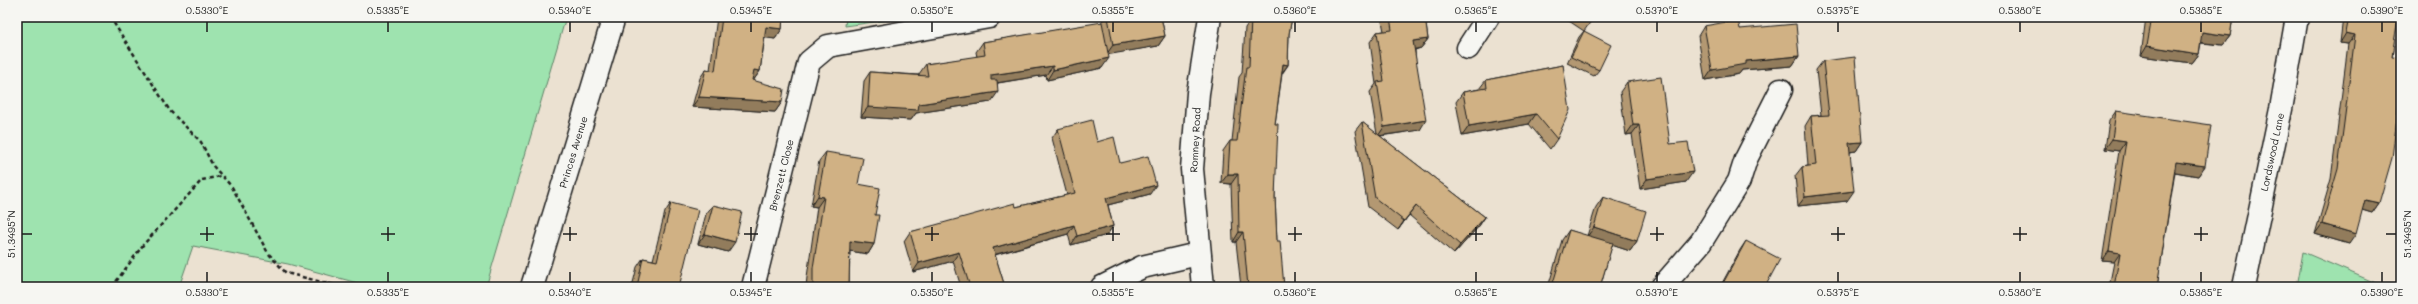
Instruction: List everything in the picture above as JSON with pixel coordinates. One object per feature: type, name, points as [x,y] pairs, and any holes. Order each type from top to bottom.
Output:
[{"type":"street","name":"Princes Avenue","points":[[532,287],[614,17]]},
{"type":"street","name":"Brenzett Close","points":[[753,287],[809,62],[828,46],[989,17]]},
{"type":"street","name":"Romney Road","points":[[1203,287],[1198,254],[1192,169],[1198,93],[1210,17]]},
{"type":"street","points":[[1468,48],[1488,17]]},
{"type":"street","name":"Lordswood Lane","points":[[2244,287],[2281,109],[2297,17]]},
{"type":"street","points":[[1662,287],[1701,242],[1739,182],[1759,134],[1781,90]]},
{"type":"street","points":[[1102,287],[1142,267],[1198,254]]},
{"type":"path","points":[[110,17],[170,112],[200,142],[221,176],[232,187],[268,253],[286,273],[342,287]]},
{"type":"path","points":[[112,287],[142,245],[202,180],[221,176]]},
{"type":"green space","points":[[17,17],[566,17],[486,287],[372,287],[288,264],[193,246],[179,287],[17,287]]},
{"type":"green space","points":[[846,17],[911,17],[845,26]]},
{"type":"green space","points":[[2303,252],[2385,287],[2297,287]]},
{"type":"building","points":[[722,17],[783,17],[782,29],[766,27],[760,71],[754,70],[752,80],[784,89],[782,102],[699,97],[706,69],[715,71]]},
{"type":"building","points":[[1108,17],[1161,17],[1165,36],[1113,45]]},
{"type":"building","points":[[1255,17],[1292,17],[1289,34],[1288,65],[1283,64],[1275,124],[1278,124],[1275,197],[1277,241],[1280,241],[1284,287],[1248,287],[1243,232],[1239,232],[1238,174],[1228,174],[1230,141],[1237,141],[1246,67],[1249,67],[1251,18],[1254,19]]},
{"type":"building","points":[[1390,17],[1425,17],[1428,39],[1413,41],[1426,120],[1384,127],[1377,82],[1384,81],[1377,32],[1392,30]]},
{"type":"building","points":[[1584,17],[1594,17],[1591,22]]},
{"type":"building","points":[[2152,17],[2233,17],[2230,36],[2202,32],[2199,54],[2147,46]]},
{"type":"building","points":[[2349,17],[2398,17],[2392,57],[2401,58],[2401,85],[2392,158],[2379,203],[2365,200],[2356,234],[2322,224],[2338,169],[2355,35],[2346,33]]},
{"type":"building","points":[[1738,20],[1740,29],[1796,24],[1799,56],[1746,61],[1746,64],[1712,70],[1704,26]]},
{"type":"building","points":[[1102,22],[1109,58],[1053,70],[1053,66],[991,75],[991,80],[997,80],[998,92],[919,104],[918,110],[868,107],[870,72],[928,76],[926,64],[985,55],[983,42]]},
{"type":"building","points":[[1584,31],[1611,45],[1599,70],[1571,57]]},
{"type":"building","points":[[1855,57],[1862,142],[1849,143],[1854,191],[1805,197],[1802,167],[1816,165],[1811,116],[1829,115],[1823,61]]},
{"type":"building","points":[[1563,65],[1570,110],[1557,139],[1536,114],[1469,126],[1463,92],[1487,88],[1486,80]]},
{"type":"building","points":[[1661,77],[1670,144],[1688,142],[1693,172],[1647,179],[1639,125],[1633,125],[1627,82]]},
{"type":"building","points":[[2116,111],[2211,125],[2205,166],[2176,162],[2157,287],[2114,287],[2120,253],[2109,251],[2126,141],[2112,139]]},
{"type":"building","points":[[1092,120],[1097,142],[1114,137],[1120,163],[1148,156],[1156,185],[1106,198],[1113,226],[1077,236],[1074,225],[993,248],[1005,287],[970,287],[959,252],[919,263],[910,232],[1015,203],[1016,207],[1075,193],[1058,129]]},
{"type":"building","points":[[1362,122],[1485,217],[1460,245],[1416,206],[1404,221],[1375,198]]},
{"type":"building","points":[[826,152],[863,158],[858,184],[880,188],[875,215],[879,215],[874,244],[850,241],[849,287],[813,287],[813,268],[824,197],[818,196]]},
{"type":"building","points":[[1603,197],[1646,211],[1637,241],[1594,227]]},
{"type":"building","points":[[671,203],[698,210],[679,287],[637,287],[643,258],[657,261]]},
{"type":"building","points":[[713,205],[742,212],[735,242],[705,234]]},
{"type":"building","points":[[1569,230],[1613,243],[1600,287],[1539,287],[1553,283]]},
{"type":"building","points":[[1746,241],[1780,259],[1765,287],[1721,287]]}]
